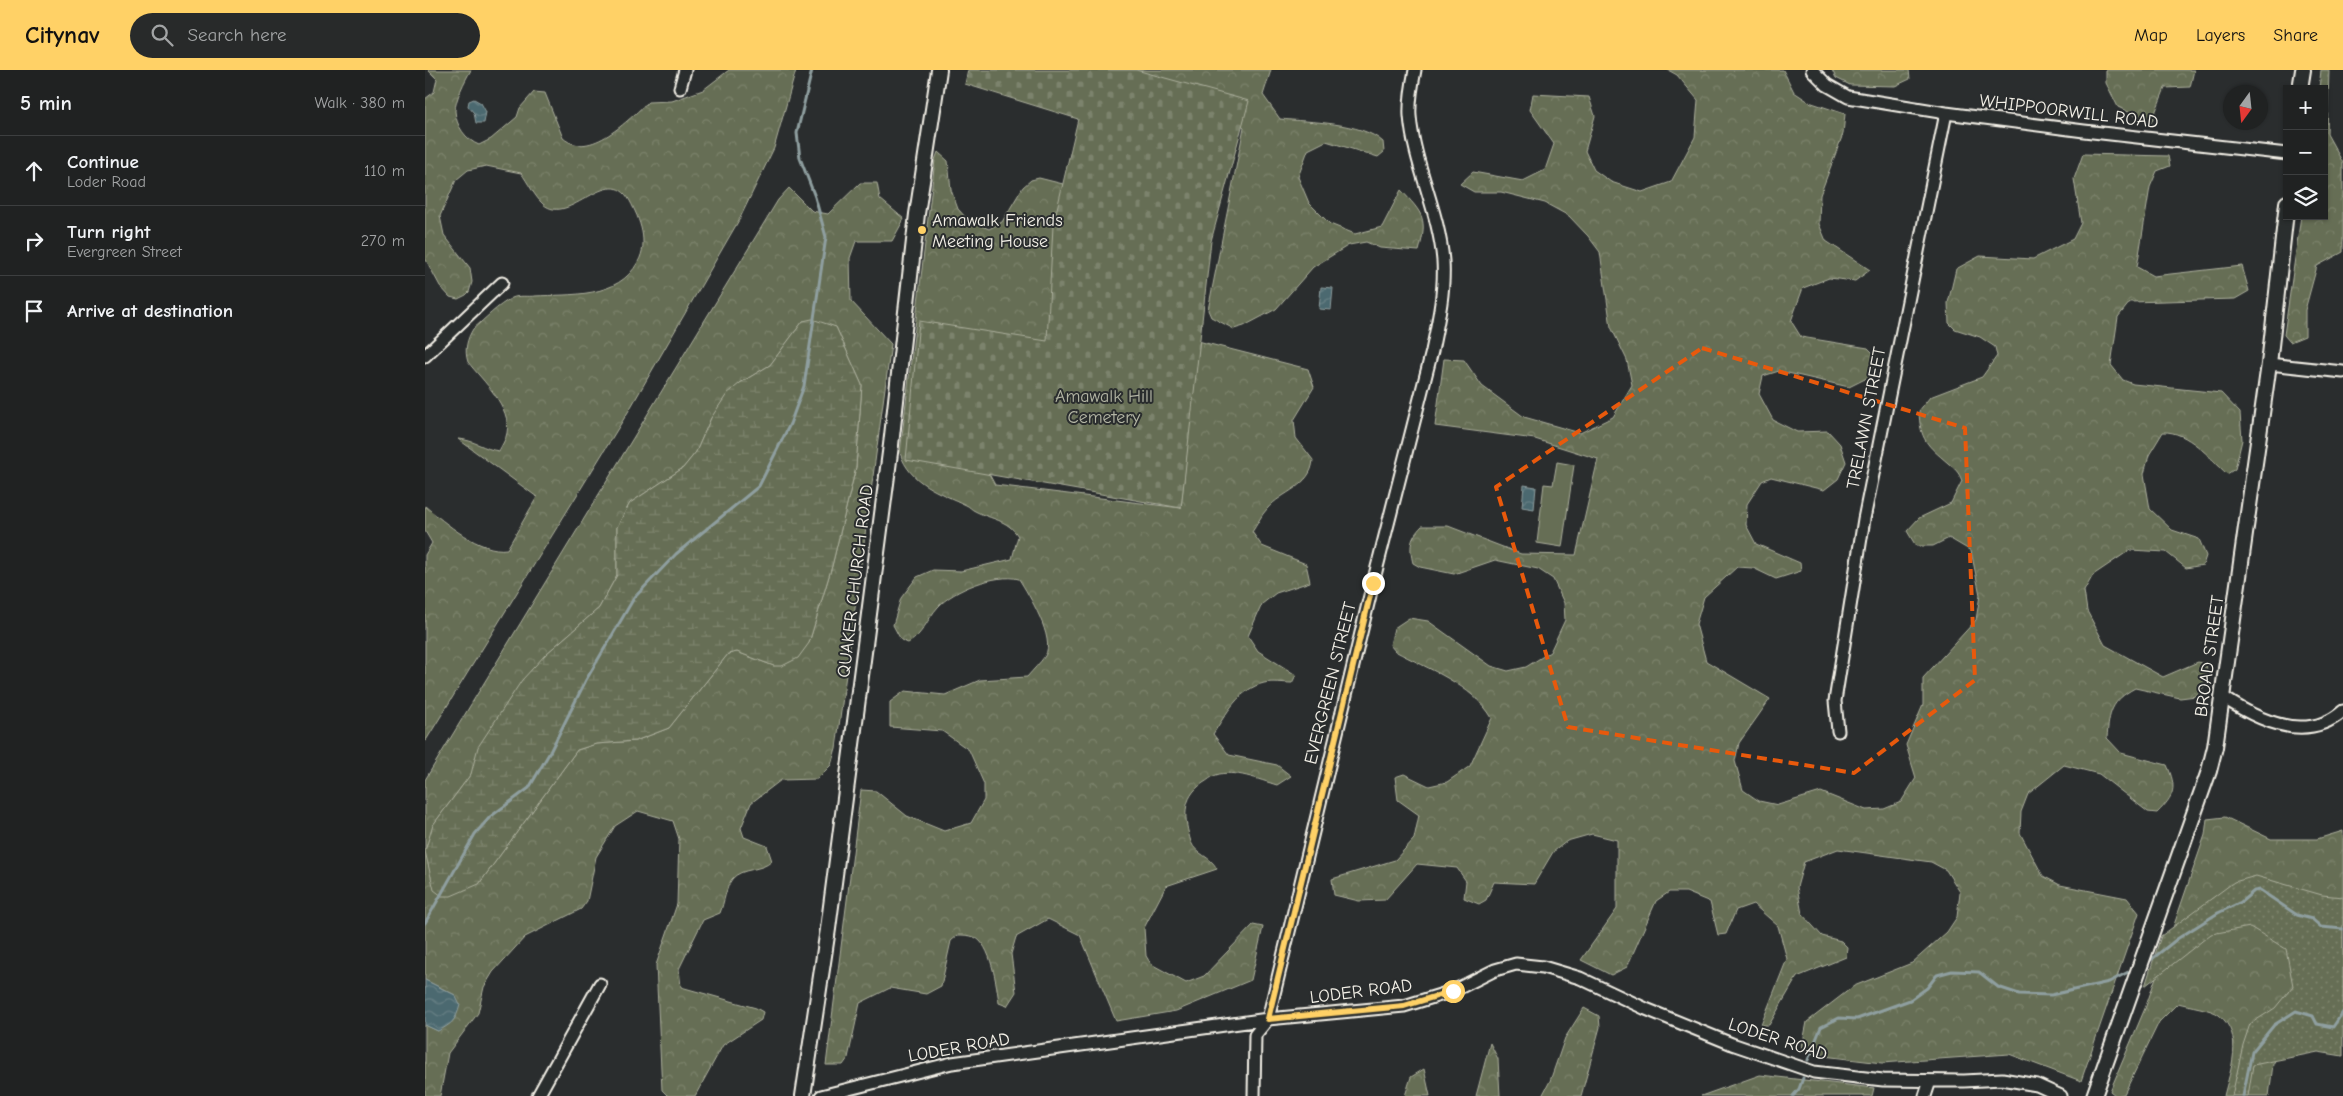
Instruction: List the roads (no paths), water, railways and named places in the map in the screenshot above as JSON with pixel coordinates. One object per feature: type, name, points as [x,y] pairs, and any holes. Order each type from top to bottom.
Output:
[{"type":"street","points":[[680,88],[685,70]]},
{"type":"street","name":"QUAKER CHURCH ROAD","points":[[803,1096],[830,919],[891,445],[917,214],[939,70]]},
{"type":"street","name":"EVERGREEN STREET","points":[[1254,1096],[1255,1035],[1268,1019],[1370,592],[1432,352],[1441,306],[1443,262],[1436,218],[1412,132],[1410,113],[1415,70]]},
{"type":"street","name":"WHIPPOORWILL ROAD","points":[[1812,70],[1827,85],[1848,97],[1946,113],[2283,154]]},
{"type":"street","points":[[2301,85],[2303,70]]},
{"type":"street","name":"TRELAWN STREET","points":[[1838,731],[1835,701],[1864,519],[1946,113]]},
{"type":"street","name":"BROAD STREET","points":[[2094,1096],[2209,771],[2215,747],[2227,656],[2248,525],[2285,220]]},
{"type":"street","points":[[425,356],[502,283]]},
{"type":"street","points":[[2269,364],[2343,372]]},
{"type":"street","points":[[2223,697],[2247,713],[2284,726],[2313,725],[2329,720],[2343,711]]},
{"type":"street","name":"LODER ROAD","points":[[821,1096],[952,1063],[1268,1019],[1411,1004],[1453,991],[1495,970],[1516,964],[1529,965],[1580,978],[1655,1013],[1732,1044],[1814,1072],[1845,1077],[1930,1081],[2002,1079],[2037,1085],[2061,1096]]},
{"type":"street","points":[[538,1096],[600,984]]},
{"type":"street","points":[[1925,1096],[1930,1081]]},
{"type":"water","points":[[474,99],[481,103],[486,112],[484,123],[476,123],[474,113],[468,106],[469,101]]},
{"type":"water","points":[[1321,287],[1333,288],[1331,310],[1319,309]]},
{"type":"water","points":[[1524,485],[1536,487],[1534,509],[1522,507]]},
{"type":"water","points":[[425,980],[455,995],[460,1005],[453,1021],[438,1031],[425,1025]]},
{"type":"waterway","points":[[425,923],[475,834],[490,817],[529,788],[550,752],[586,680],[634,598],[676,554],[759,486],[790,424],[804,386],[826,237],[815,197],[800,158],[797,133],[812,70]]},
{"type":"waterway","points":[[2147,963],[2177,939],[2218,913],[2241,902],[2254,891],[2260,890],[2297,915],[2312,919],[2321,927],[2343,929]]},
{"type":"waterway","points":[[1808,1060],[1821,1027],[1839,1018],[1857,1019],[1910,1000],[1927,988],[1937,975],[1952,971],[1979,972],[1998,987],[2019,994],[2051,995],[2109,982],[2134,969]]},
{"type":"waterway","points":[[2243,1096],[2252,1052],[2274,1025],[2296,1011],[2313,1016],[2317,1024],[2333,1027],[2343,1012]]},
{"type":"waterway","points":[[1793,1096],[1799,1089],[1803,1078]]},
{"type":"place","name":"Amawalk Friends Meeting House","points":[[922,230]]},
{"type":"park label","name":"Amawalk Hill Cemetery","points":[[1104,406]]}]
